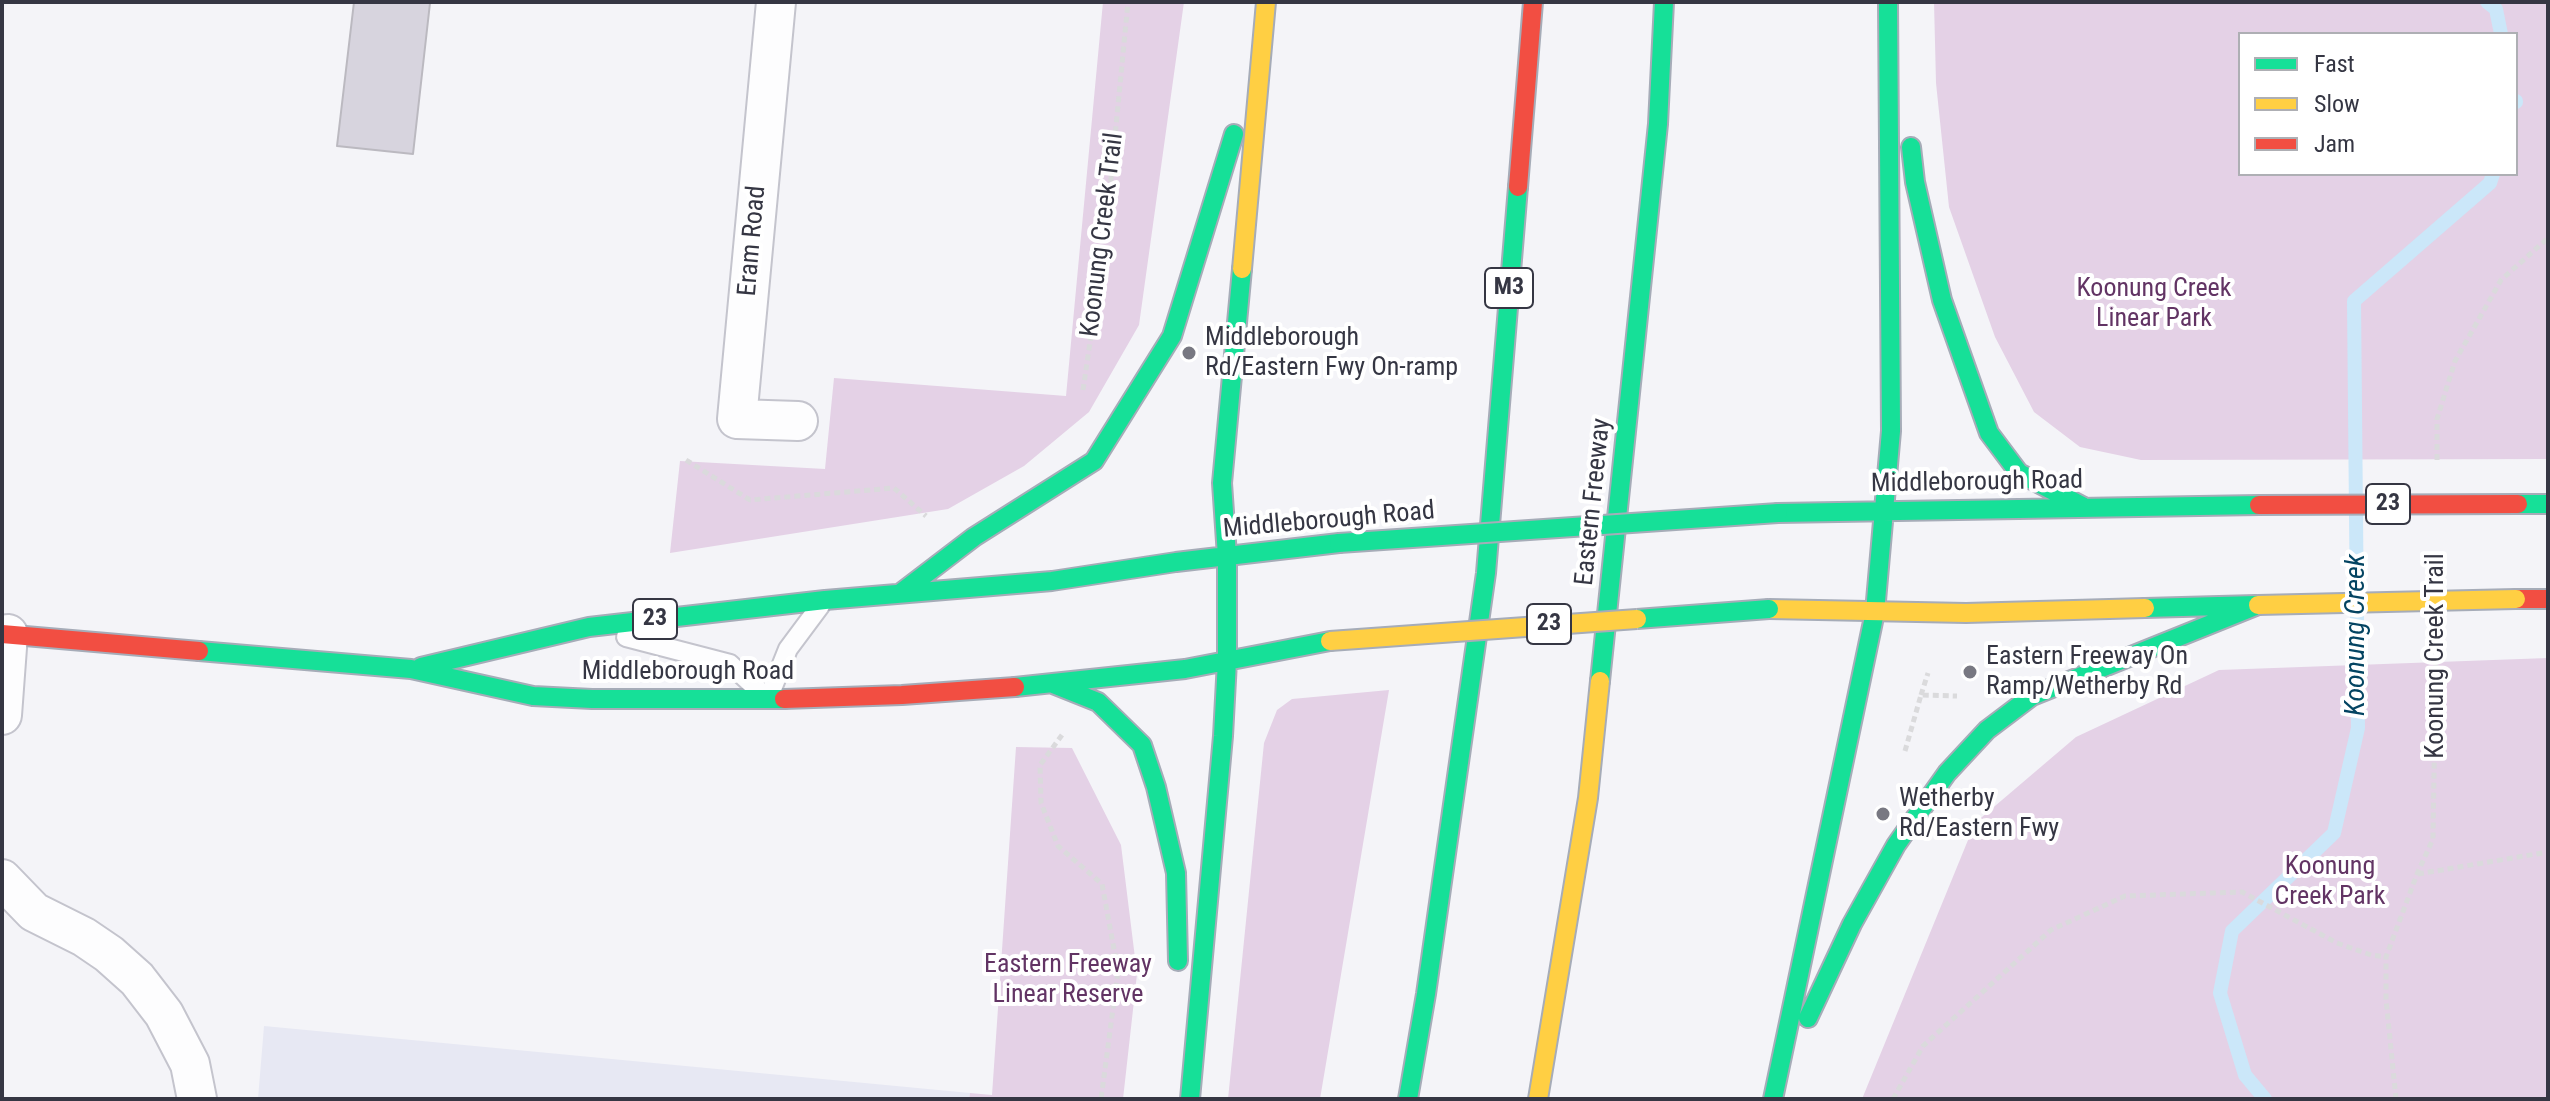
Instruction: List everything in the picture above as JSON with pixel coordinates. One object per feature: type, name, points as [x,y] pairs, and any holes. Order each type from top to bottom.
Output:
[{"type":"main road","points":[[1190,1099],[1227,661],[1227,556],[1222,483],[1266,2]]},
{"type":"main road","name":"M3","points":[[1408,1099],[1426,994],[1486,573],[1533,2]]},
{"type":"main road","name":"Eastern Freeway","points":[[1538,1099],[1588,798],[1658,124],[1664,2]]},
{"type":"main road","points":[[1891,2],[1918,197],[1942,300],[1989,433],[2019,473],[2082,506]]},
{"type":"main road","points":[[1775,1093],[1875,612],[1891,431],[1891,2]]},
{"type":"main road","points":[[902,592],[974,537],[1094,461],[1172,336],[1260,48]]},
{"type":"main road","name":"Middleborough Road","points":[[411,669],[589,627],[902,592],[1052,581],[1339,543],[1778,513],[2082,506],[2548,504]]},
{"type":"main road","name":"23","points":[[2258,605],[2548,599]]},
{"type":"main road","points":[[1775,1093],[1852,924],[1896,845],[1947,773],[1987,730],[2032,696],[2258,605]]},
{"type":"main road","name":"Middleborough Road","points":[[5,634],[411,669],[533,696],[768,699],[902,695],[1053,684],[1185,669],[1330,641],[1769,609],[1966,613],[2258,605]]},
{"type":"main road","points":[[1053,684],[1098,702],[1142,745],[1156,787],[1176,873],[1178,978]]},
{"type":"main road","points":[[1179,1009],[1181,1099]]},
{"type":"street","name":"Eram Road","points":[[776,2],[737,419],[798,421]]},
{"type":"street","points":[[2,715],[5,634]]},
{"type":"street","points":[[2,879],[34,912],[84,937],[137,979],[171,1026],[190,1064],[197,1099]]},
{"type":"lane","points":[[589,627],[730,664],[768,699],[788,649],[825,600]]},
{"type":"path","name":"Koonung Creek Trail","points":[[1082,394],[1105,240],[1128,2]]},
{"type":"path","points":[[2437,465],[2437,419],[2455,361],[2501,280],[2548,238]]},
{"type":"path","points":[[686,460],[750,500],[894,488],[932,521]]},
{"type":"path","name":"Koonung Creek Trail","points":[[2396,1099],[2386,999],[2386,957],[2433,839],[2436,634]]},
{"type":"path","points":[[1921,695],[1928,673]]},
{"type":"path","points":[[1070,723],[1040,765],[1041,803],[1058,846],[1102,884],[1118,971],[1101,1099]]},
{"type":"path","points":[[2417,874],[2548,852]]},
{"type":"path","points":[[1893,1099],[1923,1046],[2051,930],[2125,896],[2242,892],[2337,943],[2386,957]]},
{"type":"shaded area","points":[[264,1026],[970,1093],[969,1099],[258,1099]]},
{"type":"green space","points":[[1103,2],[1184,2],[1139,325],[1089,412],[1024,466],[948,509],[670,553],[680,461],[825,469],[834,378],[1066,396]]},
{"type":"green space","name":"Koonung Creek Linear Park","points":[[1934,2],[2548,2],[2548,459],[2141,460],[2080,447],[2034,412],[1995,337],[1949,207],[1936,83]]},
{"type":"green space","name":"Koonung Creek Park","points":[[2548,658],[2548,1099],[1862,1099],[1975,823],[2076,737],[2219,670]]},
{"type":"green space","points":[[1389,690],[1320,1099],[1228,1099],[1264,743],[1277,710],[1292,699]]},
{"type":"green space","name":"Eastern Freeway Linear Reserve","points":[[1016,747],[1072,748],[1121,845],[1137,974],[1123,1099],[969,1099],[970,1093],[992,1095]]},
{"type":"building","points":[[354,2],[430,3],[413,154],[337,146]]},
{"type":"waterway","name":"Koonung Creek","points":[[2487,2],[2496,9],[2501,32]]},
{"type":"waterway","name":"Koonung Creek","points":[[2265,1099],[2245,1075],[2220,993],[2232,931],[2334,833],[2358,728],[2354,301],[2490,183],[2492,176]]},
{"type":"traffic: fast","points":[[1600,681],[1658,124],[1664,2]]},
{"type":"traffic: fast","points":[[1773,1099],[1875,612],[1891,431],[1888,2]]},
{"type":"traffic: fast","points":[[902,592],[974,537],[1094,461],[1172,336],[1234,134]]},
{"type":"traffic: fast","points":[[1911,147],[1915,182],[1942,300],[1989,433],[2019,473],[2082,506]]},
{"type":"traffic: fast","points":[[1408,1099],[1426,994],[1486,573],[1518,187]]},
{"type":"traffic: fast","points":[[1190,1099],[1223,736],[1227,556],[1222,483],[1242,269]]},
{"type":"traffic: fast","points":[[2518,504],[2548,504]]},
{"type":"traffic: fast","points":[[1778,513],[2259,505]]},
{"type":"traffic: fast","points":[[1339,543],[1778,513]]},
{"type":"traffic: fast","points":[[421,667],[589,627],[825,600],[1052,581],[1176,562],[1339,543]]},
{"type":"traffic: fast","points":[[2145,608],[2256,605]]},
{"type":"traffic: fast","points":[[1808,1018],[1852,924],[1896,845],[1947,773],[1987,730],[2032,696],[2258,605]]},
{"type":"traffic: fast","points":[[1637,619],[1769,609]]},
{"type":"traffic: fast","points":[[1015,687],[1185,669],[1330,641]]},
{"type":"traffic: fast","points":[[199,651],[411,669],[533,696],[784,699]]},
{"type":"traffic: fast","points":[[1053,684],[1098,702],[1142,745],[1156,787],[1176,873],[1178,961]]},
{"type":"traffic: slow","points":[[1242,269],[1266,2]]},
{"type":"traffic: slow","points":[[2258,605],[2516,599]]},
{"type":"traffic: slow","points":[[1769,609],[1966,613],[2145,608]]},
{"type":"traffic: slow","points":[[1330,641],[1637,619]]},
{"type":"traffic: slow","points":[[1538,1099],[1588,798],[1600,681]]},
{"type":"traffic: jam","points":[[1518,187],[1533,2]]},
{"type":"traffic: jam","points":[[2259,505],[2518,504]]},
{"type":"traffic: jam","points":[[2516,599],[2548,599]]},
{"type":"traffic: jam","points":[[2,634],[199,651]]},
{"type":"traffic: jam","points":[[784,699],[1015,687]]},
{"type":"place","name":"Middleborough Rd/Eastern Fwy On-ramp","points":[[1189,353]]},
{"type":"place","name":"Eastern Freeway On Ramp/Wetherby Rd","points":[[1970,672]]},
{"type":"place","name":"Wetherby Rd/Eastern Fwy","points":[[1883,814]]}]
